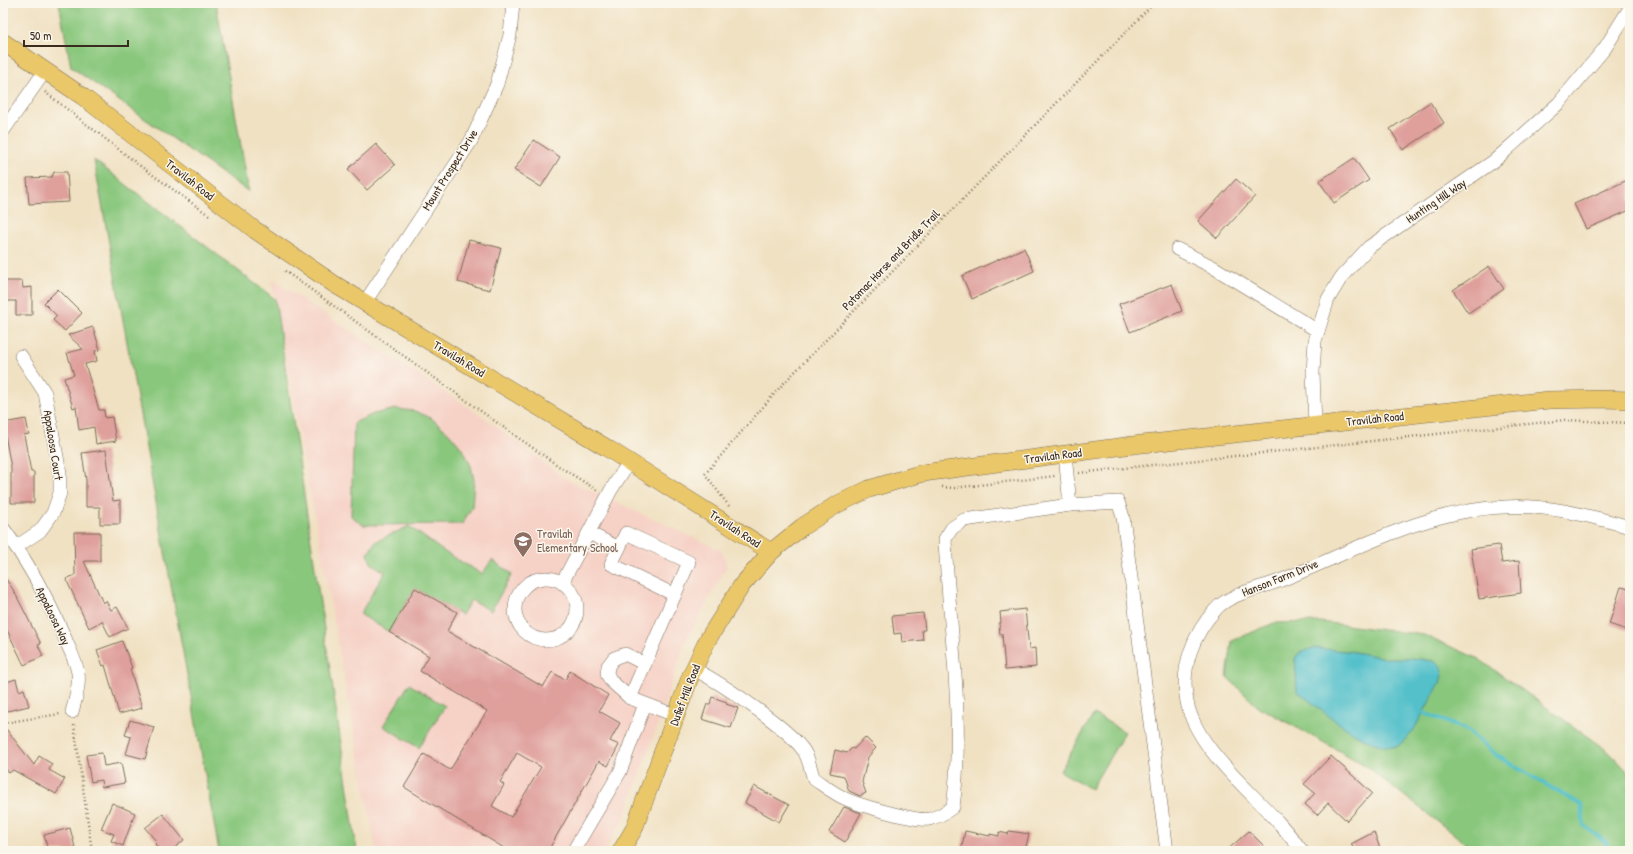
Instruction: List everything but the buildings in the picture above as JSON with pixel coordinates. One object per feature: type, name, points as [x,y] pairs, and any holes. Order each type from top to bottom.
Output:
[{"type":"main road","name":"Travilah Road","points":[[3,42],[82,96],[255,230],[334,284],[629,462],[771,552],[807,523],[836,505],[869,489],[923,473],[1065,454],[1549,400],[1604,398],[1630,400]]},
{"type":"main road","name":"Dufief Mill Road","points":[[621,851],[634,829],[694,669],[708,639],[742,585],[771,552]]},
{"type":"street","name":"Mount Prospect Drive","points":[[364,302],[471,141],[497,84],[510,35],[513,3]]},
{"type":"street","name":"Hunting Hill Way","points":[[1315,426],[1313,372],[1316,341],[1328,299],[1342,276],[1369,247],[1494,161],[1559,103],[1605,48],[1630,8]]},
{"type":"street","points":[[3,131],[45,71]]},
{"type":"street","points":[[1177,249],[1214,267],[1318,332]]},
{"type":"street","name":"Appaloosa Court","points":[[16,547],[40,531],[53,513],[60,493],[60,473],[44,393],[22,356]]},
{"type":"street","points":[[1065,454],[1070,505]]},
{"type":"street","points":[[562,583],[611,490],[629,462]]},
{"type":"street","points":[[694,669],[710,678],[758,711],[797,742],[806,755],[814,779],[842,798],[861,805],[927,820],[943,815],[953,807],[958,718],[945,539],[952,528],[964,520],[1070,505],[1118,502],[1123,517],[1168,851]]},
{"type":"street","name":"Hanson Farm Drive","points":[[1302,851],[1279,823],[1225,768],[1198,732],[1187,704],[1184,680],[1191,647],[1217,607],[1240,594],[1279,581],[1382,537],[1437,518],[1473,511],[1504,506],[1548,508],[1592,516],[1630,527]]},
{"type":"street","name":"Appaloosa Way","points":[[3,528],[50,605],[75,662],[78,673],[78,684],[72,712]]},
{"type":"street","points":[[589,533],[619,548]]},
{"type":"street","points":[[630,698],[675,595],[689,562],[626,533],[611,564],[675,595]]},
{"type":"street","points":[[542,578],[554,579],[562,583],[572,592],[577,603],[577,615],[573,626],[564,635],[553,640],[540,640],[529,636],[520,627],[515,615],[516,602],[521,591],[531,582],[542,578]]},
{"type":"street","points":[[645,664],[625,654],[614,658],[608,666],[607,674],[611,681],[630,698],[677,716]]},
{"type":"street","points":[[575,848],[620,772],[645,704]]},
{"type":"path","name":"Potomac Horse and Bridle Trail","points":[[732,511],[705,474],[782,385],[1154,3]]},
{"type":"path","points":[[940,486],[954,488],[1565,420],[1630,423]]},
{"type":"path","points":[[3,723],[72,712],[92,851]]},
{"type":"shaded area","name":"Travilah Elementary School","points":[[271,279],[489,421],[563,478],[721,550],[727,566],[685,642],[658,724],[625,815],[605,851],[376,851]]},
{"type":"green space","points":[[59,3],[216,3],[249,192],[71,67]]},
{"type":"green space","points":[[94,160],[275,299],[357,851],[219,851]]},
{"type":"green space","points":[[396,409],[415,411],[431,418],[449,433],[464,451],[471,466],[474,480],[472,507],[462,524],[363,525],[351,516],[354,423],[373,414]]},
{"type":"green space","points":[[409,526],[443,551],[482,574],[492,560],[512,574],[491,611],[471,600],[462,615],[415,588],[389,632],[360,614],[385,572],[371,563],[368,554],[375,542]]},
{"type":"green space","points":[[1321,622],[1424,635],[1479,659],[1609,752],[1630,774],[1630,851],[1470,851],[1468,845],[1363,764],[1257,706],[1227,677],[1232,641],[1274,623]]},
{"type":"green space","points":[[409,684],[445,706],[419,748],[383,726]]},
{"type":"green space","points":[[1094,714],[1125,732],[1091,789],[1060,771]]},
{"type":"water","points":[[1314,648],[1355,652],[1386,658],[1412,658],[1433,661],[1440,665],[1443,671],[1440,683],[1412,733],[1397,747],[1384,746],[1357,735],[1344,727],[1297,691],[1295,658],[1300,652]]},
{"type":"waterway","points":[[1424,713],[1467,730],[1499,757],[1581,805],[1584,826],[1606,842],[1608,851]]},
{"type":"place","name":"Travilah Elementary School","points":[[523,558]]}]
